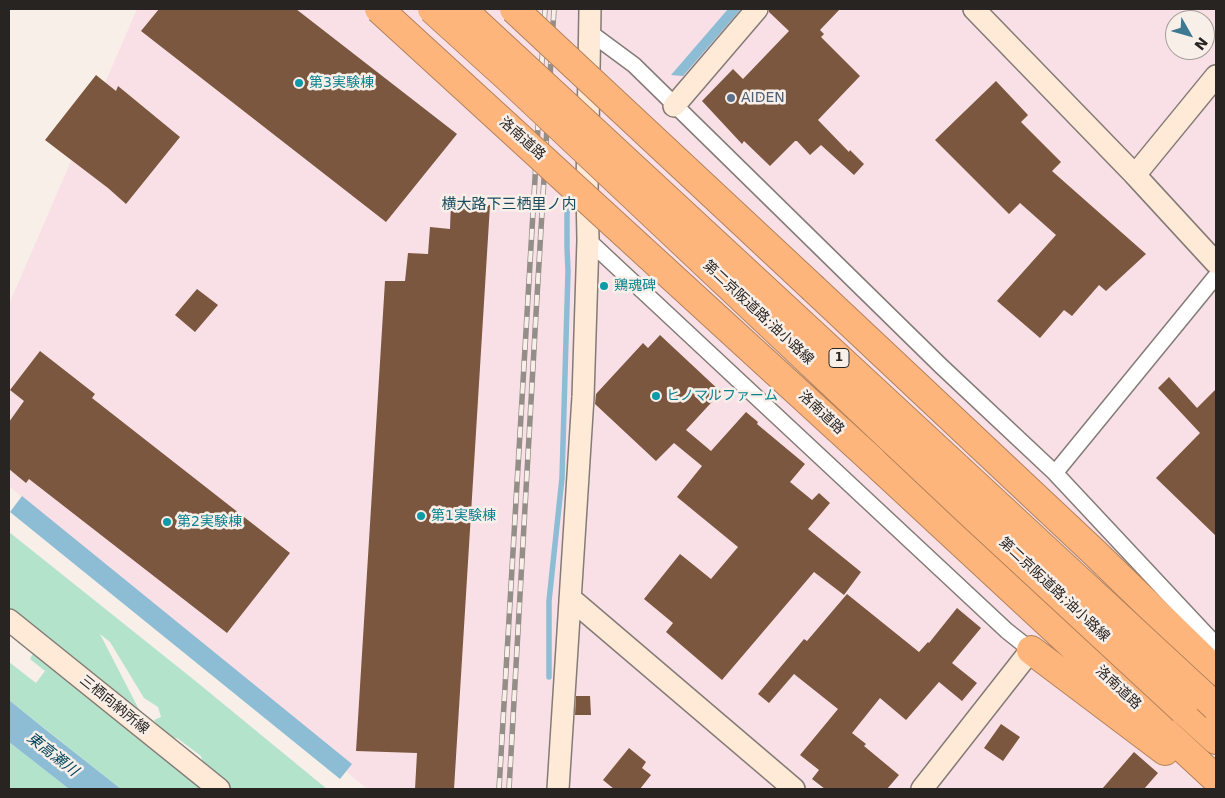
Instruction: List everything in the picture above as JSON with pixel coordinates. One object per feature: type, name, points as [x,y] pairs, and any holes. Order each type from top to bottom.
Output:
[{"type":"highway","name":"洛南道路","points":[[379,9],[1216,778]]},
{"type":"highway","name":"第二京阪道路;油小路線","points":[[432,9],[1216,740]]},
{"type":"highway","name":"第二京阪道路;油小路線","points":[[462,9],[1216,707]]},
{"type":"highway","name":"1","points":[[514,9],[1096,554],[1216,671]]},
{"type":"highway","points":[[1031,650],[1150,741],[1216,785]]},
{"type":"street","points":[[558,789],[583,396],[588,240],[588,31],[590,9]]},
{"type":"street","points":[[674,106],[757,9]]},
{"type":"street","points":[[974,9],[1216,263]]},
{"type":"street","points":[[588,31],[634,65],[941,366],[1055,473],[1216,645]]},
{"type":"street","points":[[1134,175],[1216,76]]},
{"type":"street","points":[[588,240],[993,617],[1031,650],[922,789]]},
{"type":"street","points":[[1055,473],[1216,276]]},
{"type":"street","points":[[570,598],[794,789]]},
{"type":"street","name":"三栖向納所線","points":[[9,620],[219,789]]},
{"type":"shaded area","points":[[137,9],[1216,9],[1216,789],[367,789],[9,486],[9,304]]},
{"type":"green space","points":[[9,532],[327,789],[231,789],[204,767],[201,756],[177,738],[166,738],[154,720],[161,717],[158,707],[144,698],[110,642],[100,634],[147,725],[9,613]]},
{"type":"green space","points":[[36,648],[210,789],[121,789],[9,700],[9,662],[36,683],[45,671],[30,659]]},
{"type":"green space","points":[[9,742],[69,789],[9,789]]},
{"type":"water","points":[[728,9],[741,9],[683,76],[671,75]]},
{"type":"water","points":[[22,496],[352,764],[340,779],[10,512]]},
{"type":"water","name":"東高瀬川","points":[[9,700],[121,789],[69,789],[9,742]]},
{"type":"building","name":"第3実験棟","points":[[159,9],[296,9],[457,134],[386,222],[141,31]]},
{"type":"building","points":[[769,9],[840,9],[820,30],[824,34],[821,37],[860,76],[818,120],[849,152],[850,150],[864,164],[854,175],[821,145],[810,155],[797,141],[770,166],[744,141],[742,144],[702,101],[733,69],[743,79],[789,31],[769,12]]},
{"type":"building","points":[[96,75],[116,91],[118,86],[180,137],[126,204],[45,140]]},
{"type":"building","points":[[996,81],[1028,115],[1021,122],[1061,162],[1052,171],[1146,254],[1106,291],[1099,285],[1072,316],[1064,310],[1040,338],[997,301],[1056,235],[1020,203],[1009,214],[935,140]]},
{"type":"building","name":"第1実験棟","points":[[451,201],[490,205],[454,789],[415,789],[417,753],[356,751],[385,281],[405,281],[408,253],[428,254],[430,227],[450,229]]},
{"type":"building","points":[[197,289],[218,305],[195,332],[175,315]]},
{"type":"building","points":[[660,335],[721,392],[686,430],[711,451],[746,412],[758,422],[757,424],[805,464],[790,482],[812,500],[819,493],[830,503],[808,529],[861,572],[844,595],[814,572],[722,680],[666,632],[673,623],[644,599],[680,554],[711,579],[738,547],[677,497],[702,466],[674,443],[656,461],[595,404],[596,394],[643,343],[648,348]]},
{"type":"building","name":"第2実験棟","points":[[40,351],[95,394],[92,398],[290,553],[227,633],[29,479],[26,483],[9,469],[9,422],[24,401],[10,390]]},
{"type":"building","points":[[1169,377],[1197,408],[1216,389],[1216,536],[1156,478],[1200,433],[1158,388]]},
{"type":"building","points":[[847,594],[919,652],[929,643],[957,608],[981,628],[952,663],[977,683],[962,701],[939,682],[906,720],[880,698],[852,733],[866,744],[864,746],[899,775],[887,789],[825,789],[812,779],[819,770],[800,755],[838,709],[794,674],[769,703],[758,694],[804,639],[807,641]]},
{"type":"building","points":[[576,696],[590,696],[591,715],[575,715]]},
{"type":"building","points":[[1001,724],[1020,737],[1003,761],[984,748]]},
{"type":"building","points":[[629,748],[646,762],[642,768],[651,775],[640,789],[614,789],[603,780]]},
{"type":"building","points":[[1134,752],[1158,773],[1144,789],[1102,789]]},
{"type":"waterway","points":[[549,677],[549,601],[562,478],[568,271],[567,213],[572,199]]},
{"type":"railway","points":[[499,789],[545,9]]},
{"type":"railway","points":[[509,789],[554,9]]},
{"type":"place","name":"第3実験棟","points":[[299,83]]},
{"type":"place","name":"AIDEN","points":[[731,98]]},
{"type":"place","name":"鶏魂碑","points":[[604,286]]},
{"type":"place","name":"ヒノマルファーム","points":[[656,396]]},
{"type":"place","name":"第1実験棟","points":[[421,516]]},
{"type":"place","name":"第2実験棟","points":[[167,522]]},
{"type":"district","name":"横大路下三栖里ノ内","points":[[509,205]]}]
